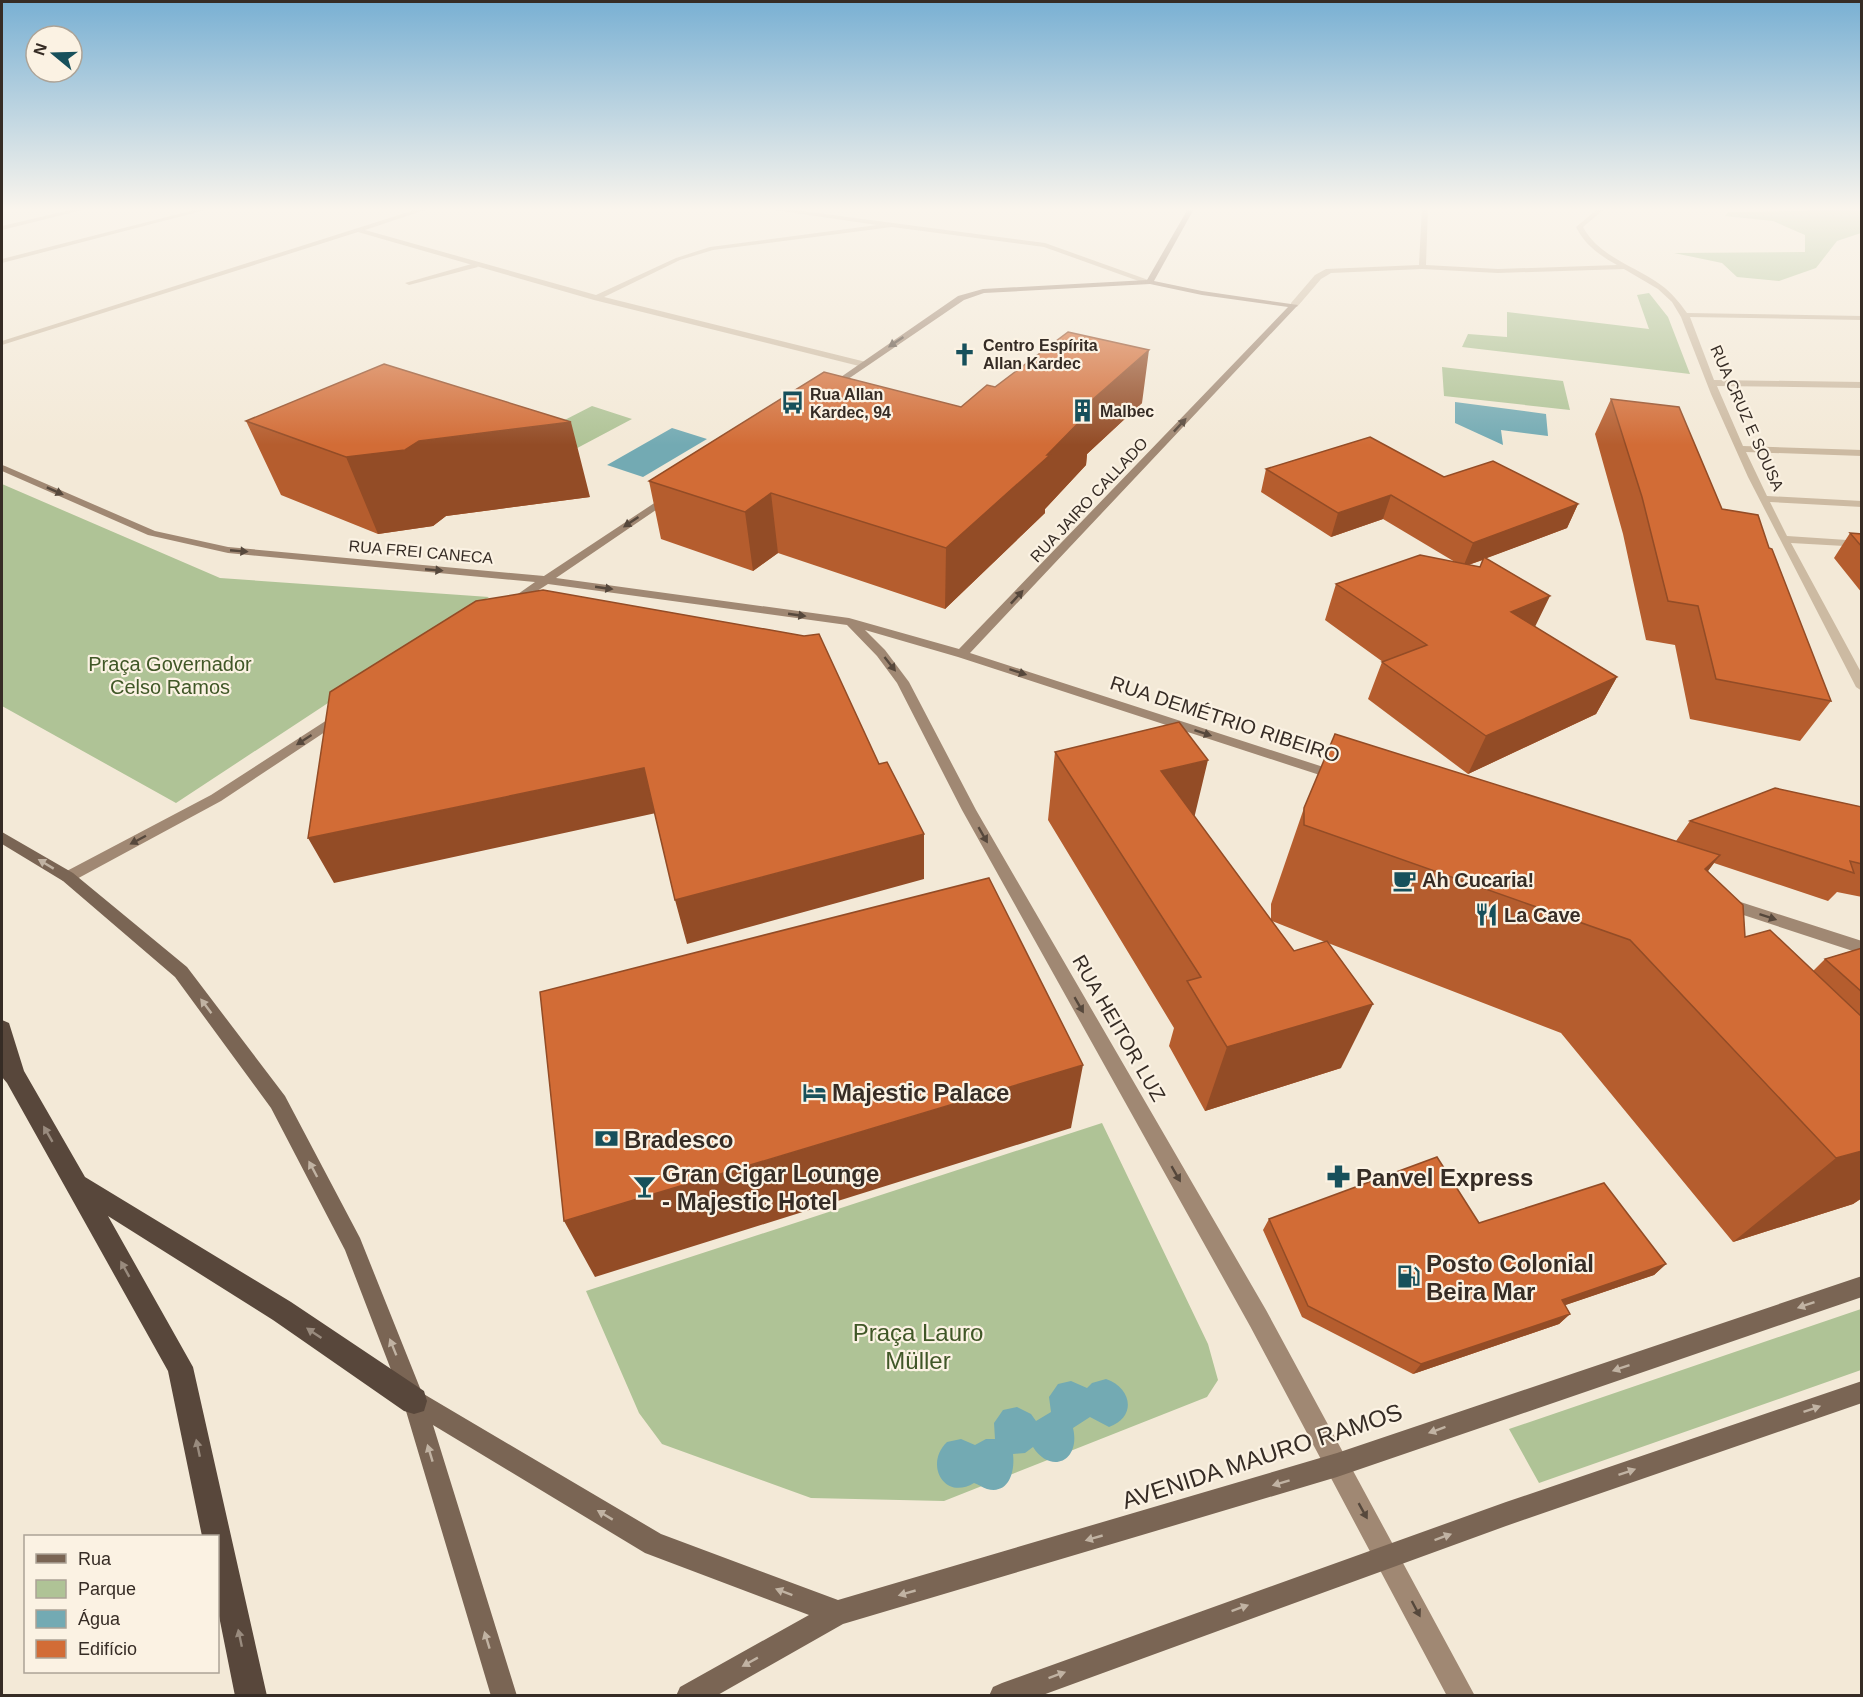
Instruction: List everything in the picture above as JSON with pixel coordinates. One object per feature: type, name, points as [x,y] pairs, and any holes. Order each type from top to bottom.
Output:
[{"type":"highway","points":[[2,1029],[8,1069],[180,1367],[216,1535]]},
{"type":"highway","points":[[77,1185],[282,1311],[414,1401]]},
{"type":"highway","points":[[219,1547],[251,1695]]},
{"type":"main road","points":[[2,837],[68,877],[181,972],[278,1102],[353,1245],[414,1401],[504,1695]]},
{"type":"main road","name":"AVENIDA MAURO RAMOS","points":[[689,1695],[838,1613],[1337,1466],[1862,1286]]},
{"type":"main road","points":[[1002,1695],[1517,1510],[1862,1392]]},
{"type":"main road","points":[[414,1401],[654,1544],[838,1613]]},
{"type":"street","points":[[2,343],[180,286]]},
{"type":"street","points":[[553,286],[863,364]]},
{"type":"street","points":[[597,298],[622,286]]},
{"type":"street","points":[[820,394],[961,298],[983,291],[1072,286]]},
{"type":"street","points":[[1170,286],[1202,293],[1293,305]]},
{"type":"street","name":"RUA JAIRO CALLADO","points":[[962,654],[1310,286]]},
{"type":"street","name":"RUA CRUZ E SOUSA","points":[[1659,286],[1684,315],[1740,449],[1862,687]]},
{"type":"street","points":[[1684,315],[1862,318]]},
{"type":"street","points":[[1711,383],[1862,385]]},
{"type":"street","points":[[1740,449],[1862,453]]},
{"type":"street","name":"RUA FREI CANECA","points":[[2,468],[152,533],[228,550],[546,580],[849,622]]},
{"type":"street","points":[[500,610],[676,492]]},
{"type":"street","points":[[1765,500],[1862,504]]},
{"type":"street","points":[[1786,539],[1862,544]]},
{"type":"street","name":"RUA DEMÉTRIO RIBEIRO","points":[[849,622],[962,654],[1349,780]]},
{"type":"street","name":"RUA HEITOR LUZ","points":[[849,622],[881,653],[903,682],[969,810],[1258,1318],[1462,1695]]},
{"type":"street","points":[[68,877],[216,798],[353,708]]},
{"type":"street","points":[[1706,897],[1862,948]]},
{"type":"green space","points":[[1649,293],[1668,317],[1690,374],[1462,347],[1468,334],[1507,337],[1507,312],[1649,329],[1637,295]]},
{"type":"green space","points":[[1442,367],[1563,381],[1570,410],[1444,396]]},
{"type":"green space","points":[[592,406],[632,419],[549,463],[508,449]]},
{"type":"green space","name":"Praça Governador Celso Ramos","points":[[2,484],[220,578],[489,597],[176,803],[2,706]]},
{"type":"green space","name":"Praça Lauro Müller","points":[[1102,1123],[1208,1344],[1218,1380],[1207,1397],[944,1501],[811,1498],[662,1444],[639,1413],[586,1291]]},
{"type":"green space","points":[[1861,1309],[1861,1370],[1539,1483],[1509,1429]]},
{"type":"water","points":[[1455,402],[1546,414],[1548,436],[1501,430],[1503,445],[1455,423]]},
{"type":"water","points":[[672,428],[707,439],[643,477],[607,465]]},
{"type":"water","points":[[1106,1379],[1115,1383],[1126,1396],[1128,1403],[1124,1417],[1109,1427],[1090,1417],[1073,1428],[1073,1449],[1063,1460],[1056,1462],[1048,1460],[1040,1456],[1033,1447],[1025,1453],[1013,1454],[1012,1474],[1009,1480],[1006,1485],[995,1490],[974,1483],[954,1487],[946,1484],[941,1477],[937,1460],[947,1442],[961,1439],[975,1445],[986,1439],[995,1439],[994,1423],[1003,1410],[1017,1407],[1031,1414],[1036,1421],[1051,1412],[1049,1397],[1058,1384],[1071,1381],[1087,1388],[1092,1383]]},
{"type":"building","points":[[1068,332],[1149,350],[1084,407],[1092,409],[1047,455],[1050,455],[946,548],[771,493],[745,512],[649,481],[824,372],[961,407],[987,385],[995,387]]},
{"type":"building","points":[[384,364],[571,422],[419,441],[405,450],[346,457],[246,421]]},
{"type":"building","points":[[1611,399],[1679,407],[1722,509],[1758,515],[1769,548],[1772,549],[1831,701],[1716,679],[1698,606],[1668,601],[1642,497]]},
{"type":"building","points":[[1370,437],[1444,477],[1493,461],[1578,504],[1473,543],[1391,495],[1338,513],[1266,469]]},
{"type":"building","points":[[1850,533],[1862,534],[1862,547]]},
{"type":"building","points":[[1420,555],[1480,567],[1484,557],[1550,596],[1511,612],[1617,677],[1486,736],[1382,662],[1427,645],[1336,584]]},
{"type":"building","points":[[543,590],[804,636],[819,634],[879,764],[887,762],[924,834],[675,900],[644,768],[308,838],[330,692],[476,601]]},
{"type":"building","points":[[1179,722],[1208,760],[1161,771],[1294,951],[1327,941],[1373,1004],[1227,1047],[1187,981],[1201,977],[1055,752]]},
{"type":"building","points":[[1335,734],[1720,855],[1705,869],[1743,905],[1745,937],[1770,930],[1862,1017],[1862,1151],[1836,1158],[1630,940],[1304,825],[1304,808]]},
{"type":"building","points":[[1775,788],[1862,807],[1862,864],[1850,861],[1854,873],[1690,821]]},
{"type":"building","name":"Majestic Palace","points":[[989,878],[1083,1065],[564,1221],[540,992]]},
{"type":"building","points":[[1862,948],[1862,992],[1825,959]]},
{"type":"building","name":"Posto Colonial Beira Mar","points":[[1437,1157],[1479,1223],[1604,1183],[1666,1264],[1562,1300],[1570,1314],[1421,1364],[1308,1306],[1269,1219]]},
{"type":"place","name":"Centro Espírita Allan Kardec","points":[[965,354]]},
{"type":"place","name":"Rua Allan Kardec, 94","points":[[792,403]]},
{"type":"place","name":"Malbec","points":[[1082,411]]},
{"type":"place","name":"Ah Cucaria!","points":[[1404,880]]},
{"type":"place","name":"La Cave","points":[[1486,915]]},
{"type":"place","name":"Majestic Palace","points":[[814,1092]]},
{"type":"place","name":"Bradesco","points":[[606,1139]]},
{"type":"place","name":"Panvel Express","points":[[1338,1177]]},
{"type":"place","name":"Gran Cigar Lounge - Majestic Hotel","points":[[644,1187]]},
{"type":"place","name":"Posto Colonial Beira Mar","points":[[1408,1277]]}]
